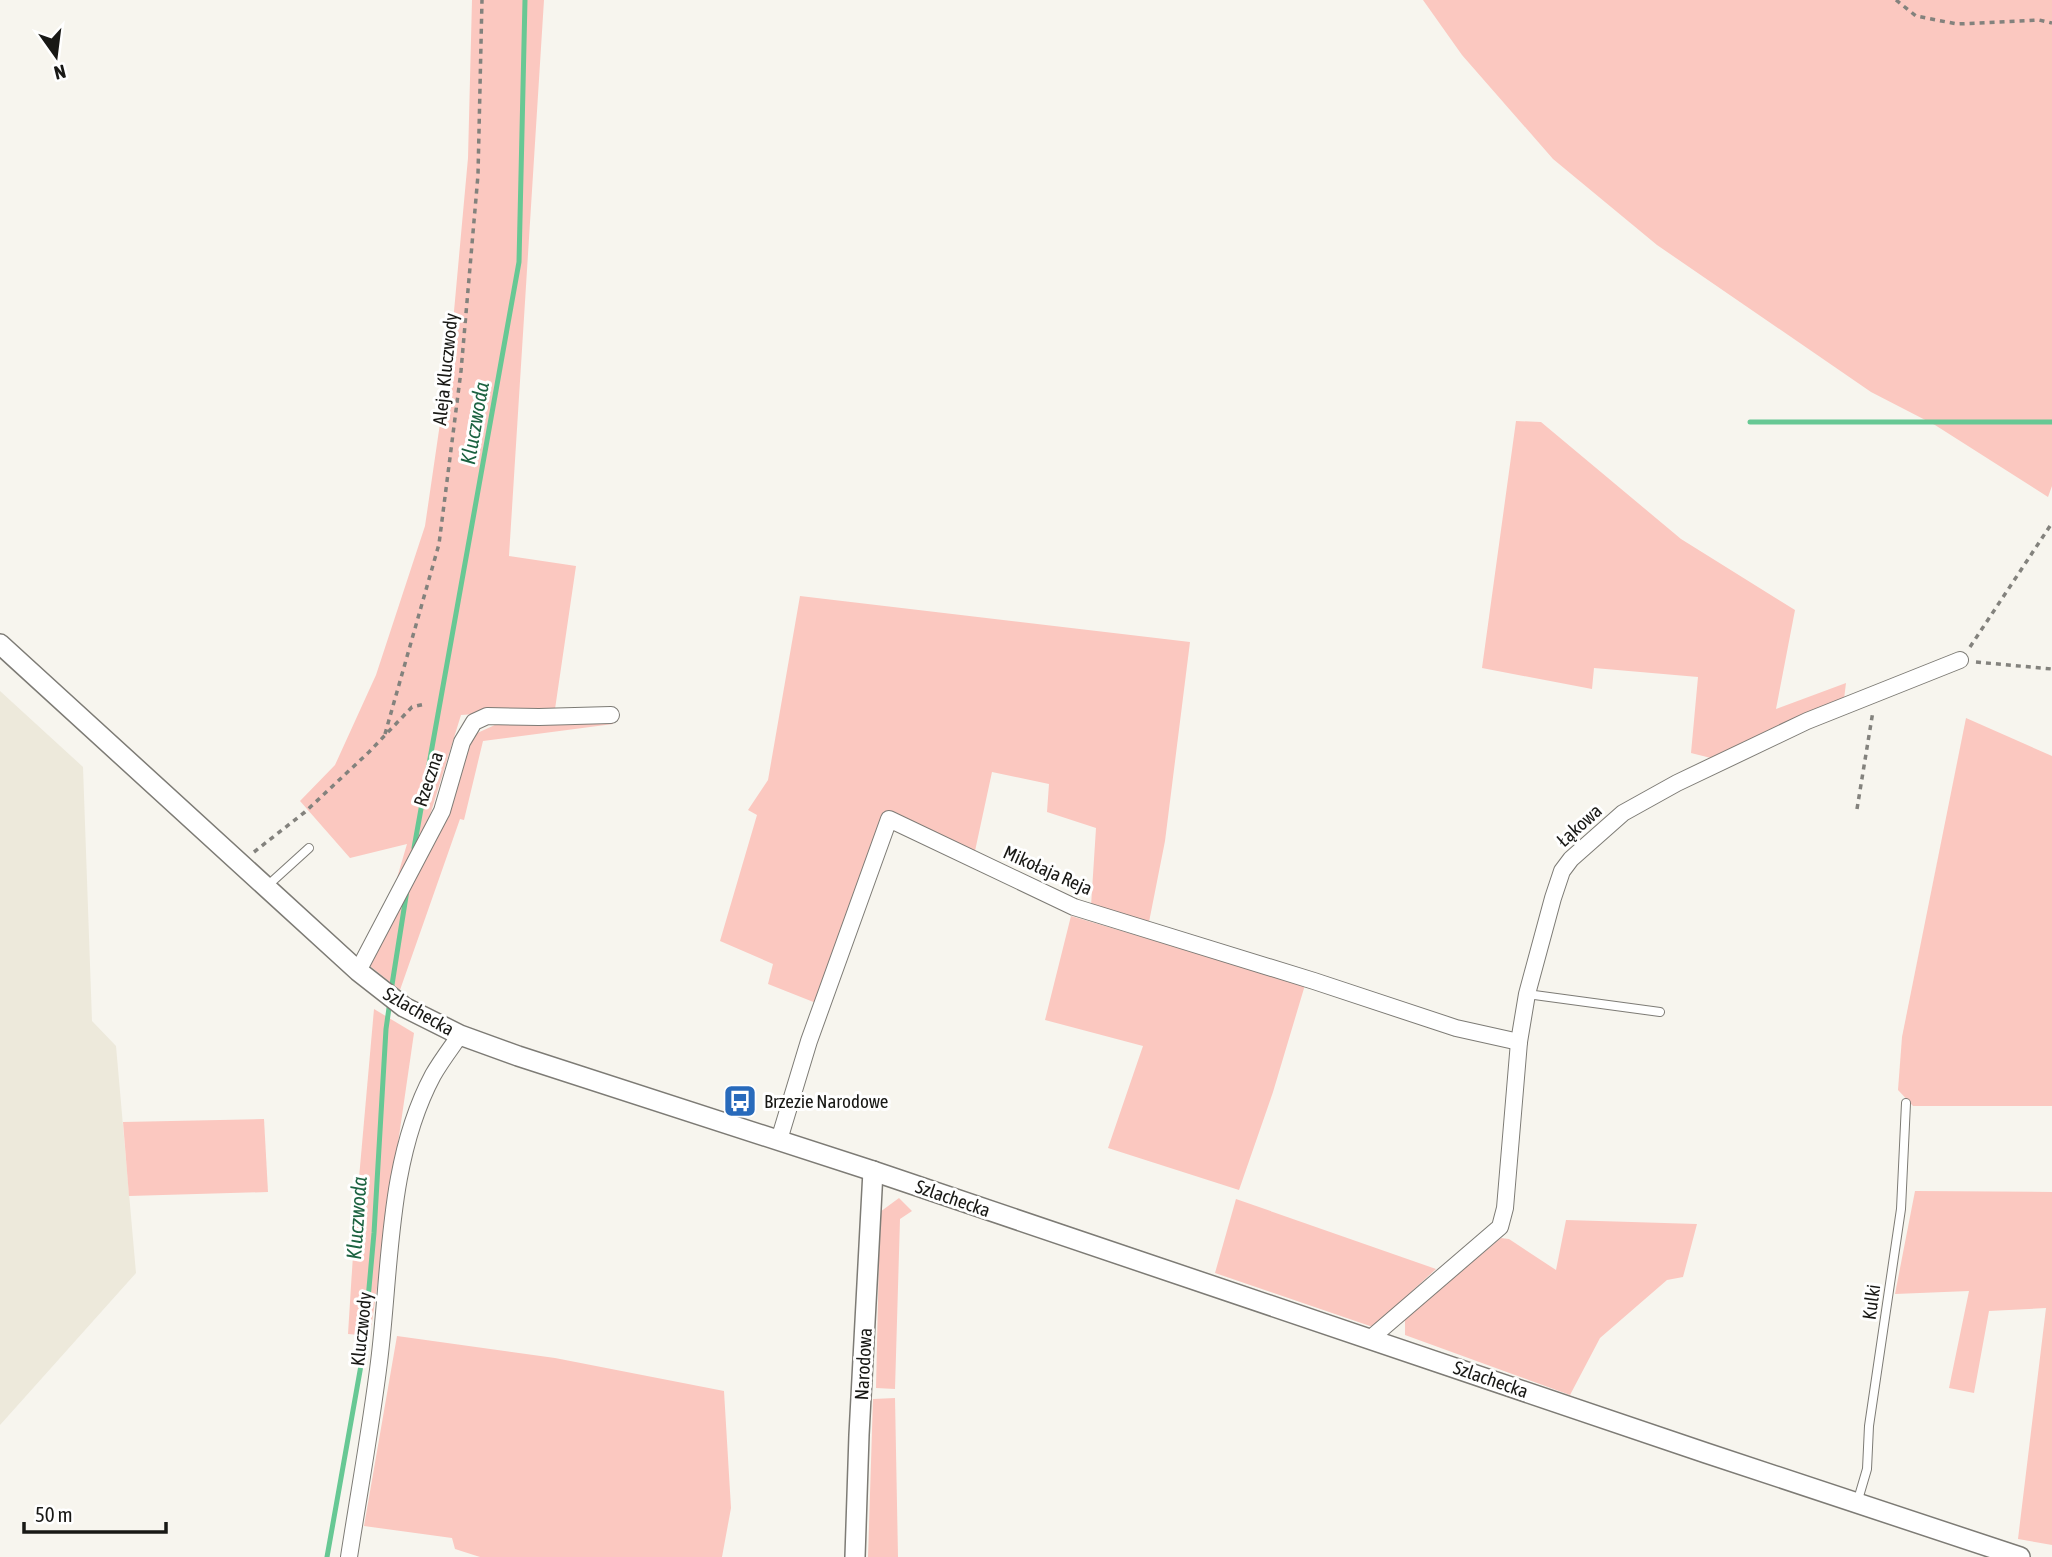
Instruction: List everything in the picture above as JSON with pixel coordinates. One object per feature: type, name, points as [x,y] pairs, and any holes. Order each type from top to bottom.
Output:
[{"type":"street","name":"Szlachecka","points":[[0,645],[364,976],[404,1007],[460,1035],[2020,1557]]},
{"type":"street","name":"Łąkowa","points":[[1371,1338],[1500,1227],[1505,1208],[1527,994],[1562,871],[1578,851],[1623,813],[1651,796],[1807,721],[1960,660]]},
{"type":"street","name":"Rzeczna","points":[[364,976],[442,811],[461,742],[474,722],[487,716],[611,715]]},
{"type":"street","name":"Mikołaja Reja","points":[[779,1140],[809,1041],[889,819],[1074,906],[1456,1028],[1520,1042]]},
{"type":"street","name":"Kluczwody","points":[[349,1557],[379,1361],[394,1210],[406,1147],[433,1075],[460,1035]]},
{"type":"street","name":"Narodowa","points":[[855,1557],[873,1171]]},
{"type":"lane","points":[[266,887],[309,848]]},
{"type":"lane","points":[[1527,994],[1660,1012]]},
{"type":"lane","name":"Kulki","points":[[1857,1503],[1867,1469],[1869,1426],[1901,1209],[1906,1103]]},
{"type":"path","name":"Aleja Kluczwody","points":[[385,734],[439,544],[461,371],[478,175],[482,0]]},
{"type":"path","points":[[1896,0],[1916,16],[1957,24],[2039,20],[2052,23]]},
{"type":"path","points":[[1960,660],[2052,523]]},
{"type":"path","points":[[1960,660],[2052,669]]},
{"type":"path","points":[[1857,809],[1877,692]]},
{"type":"path","points":[[245,869],[254,851],[304,812],[412,707],[425,704]]},
{"type":"shaded area","points":[[472,0],[544,0],[509,556],[576,566],[555,709],[461,715],[427,825],[397,878],[407,844],[350,858],[300,801],[335,765],[376,675],[425,526],[450,355],[468,158]]},
{"type":"shaded area","points":[[1423,0],[2052,0],[2052,486],[2048,497],[1935,425],[1871,392],[1657,245],[1553,159],[1462,55]]},
{"type":"shaded area","points":[[1516,421],[1541,422],[1681,539],[1795,610],[1776,709],[1846,683],[1844,699],[1711,758],[1691,753],[1698,677],[1594,668],[1592,689],[1482,668]]},
{"type":"shaded area","points":[[800,596],[1190,642],[1165,841],[1149,922],[1091,906],[1096,828],[1047,812],[1049,784],[992,772],[975,851],[888,814],[816,1003],[768,984],[773,964],[720,941],[757,815],[748,810],[768,780]]},
{"type":"shaded area","points":[[0,691],[83,767],[92,1021],[116,1046],[136,1273],[0,1425]]},
{"type":"shaded area","points":[[1966,718],[2052,756],[2052,1106],[1913,1106],[1898,1090],[1902,1037]]},
{"type":"shaded area","points":[[613,719],[613,724],[483,741],[464,820],[460,819],[400,990],[370,966],[449,815],[473,735],[497,724]]},
{"type":"shaded area","points":[[1071,916],[1305,985],[1273,1092],[1239,1190],[1108,1148],[1143,1046],[1045,1020]]},
{"type":"shaded area","points":[[374,1009],[414,1033],[370,1336],[348,1334]]},
{"type":"shaded area","points":[[264,1119],[268,1192],[129,1196],[123,1122]]},
{"type":"shaded area","points":[[1915,1191],[2052,1192],[2052,1545],[2018,1539],[2046,1308],[1989,1311],[1974,1393],[1949,1388],[1969,1291],[1895,1294]]},
{"type":"shaded area","points":[[899,1198],[912,1211],[900,1219],[895,1389],[876,1388],[880,1212]]},
{"type":"shaded area","points":[[1236,1199],[1436,1269],[1373,1327],[1215,1273]]},
{"type":"shaded area","points":[[1566,1220],[1697,1224],[1683,1277],[1667,1280],[1600,1338],[1570,1395],[1405,1335],[1405,1318],[1501,1238],[1509,1239],[1556,1270]]},
{"type":"shaded area","points":[[397,1336],[555,1358],[724,1391],[731,1508],[722,1557],[480,1557],[455,1549],[452,1538],[364,1526]]},
{"type":"shaded area","points":[[895,1398],[898,1557],[868,1557],[873,1399]]},
{"type":"waterway","name":"Kluczwoda","points":[[414,848],[519,262],[525,0]]},
{"type":"waterway","points":[[1750,422],[2052,422]]},
{"type":"waterway","name":"Kluczwoda","points":[[391,991],[407,890]]},
{"type":"waterway","name":"Kluczwoda","points":[[327,1557],[363,1354],[390,1001]]},
{"type":"place","name":"Brzezie Narodowe","points":[[740,1101]]}]
